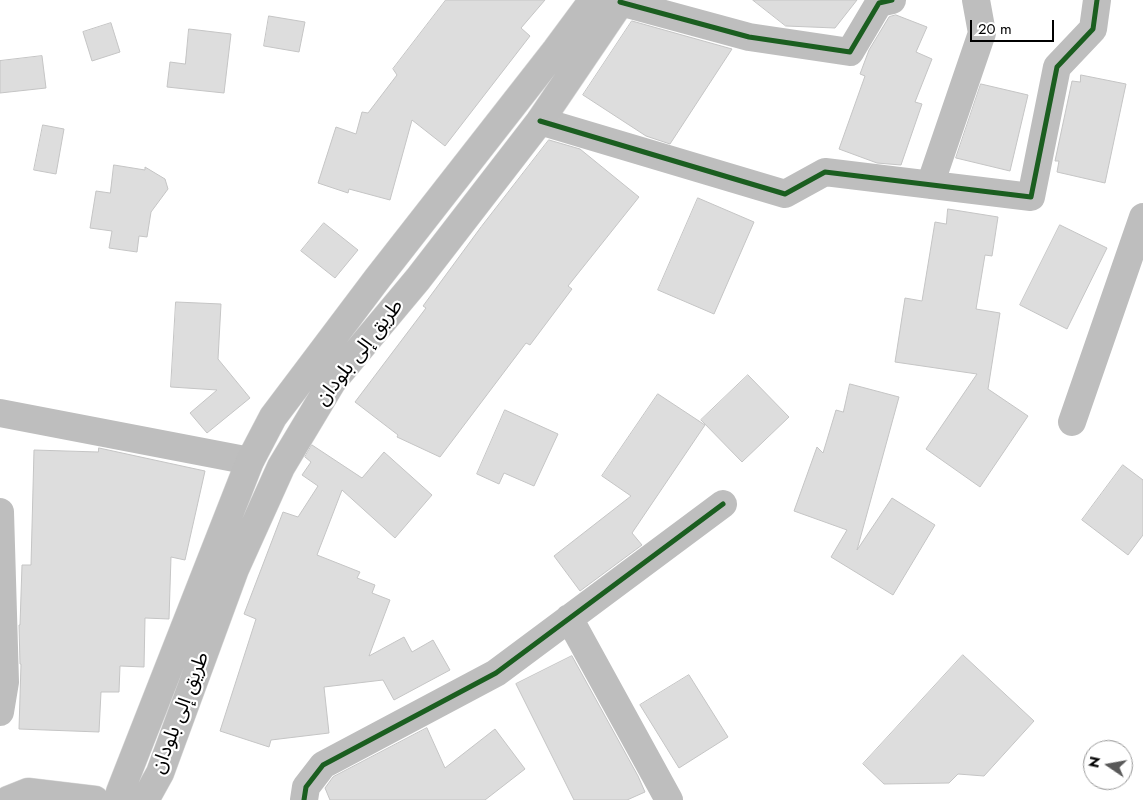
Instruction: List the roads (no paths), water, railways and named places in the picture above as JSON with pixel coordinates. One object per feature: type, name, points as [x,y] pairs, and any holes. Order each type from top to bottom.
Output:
[{"type":"main road","points":[[8,800],[28,792],[118,798],[250,461],[279,410],[376,279],[593,0]]},
{"type":"main road","name":"طريق إلى بلودان","points":[[118,798],[160,773],[235,569],[281,467],[332,382],[418,279],[540,121],[621,1]]},
{"type":"street","points":[[621,1],[749,37],[850,52],[879,4],[892,0]]},
{"type":"street","points":[[930,185],[982,33],[976,0]]},
{"type":"street","points":[[540,121],[785,194],[824,172],[1031,197],[1057,67],[1093,29],[1097,0]]},
{"type":"street","points":[[1072,422],[1143,217]]},
{"type":"street","points":[[0,413],[250,461]]},
{"type":"street","points":[[304,800],[306,787],[323,765],[496,673],[723,504]]},
{"type":"street","points":[[0,512],[5,682],[0,712]]},
{"type":"street","points":[[570,618],[669,800]]}]
